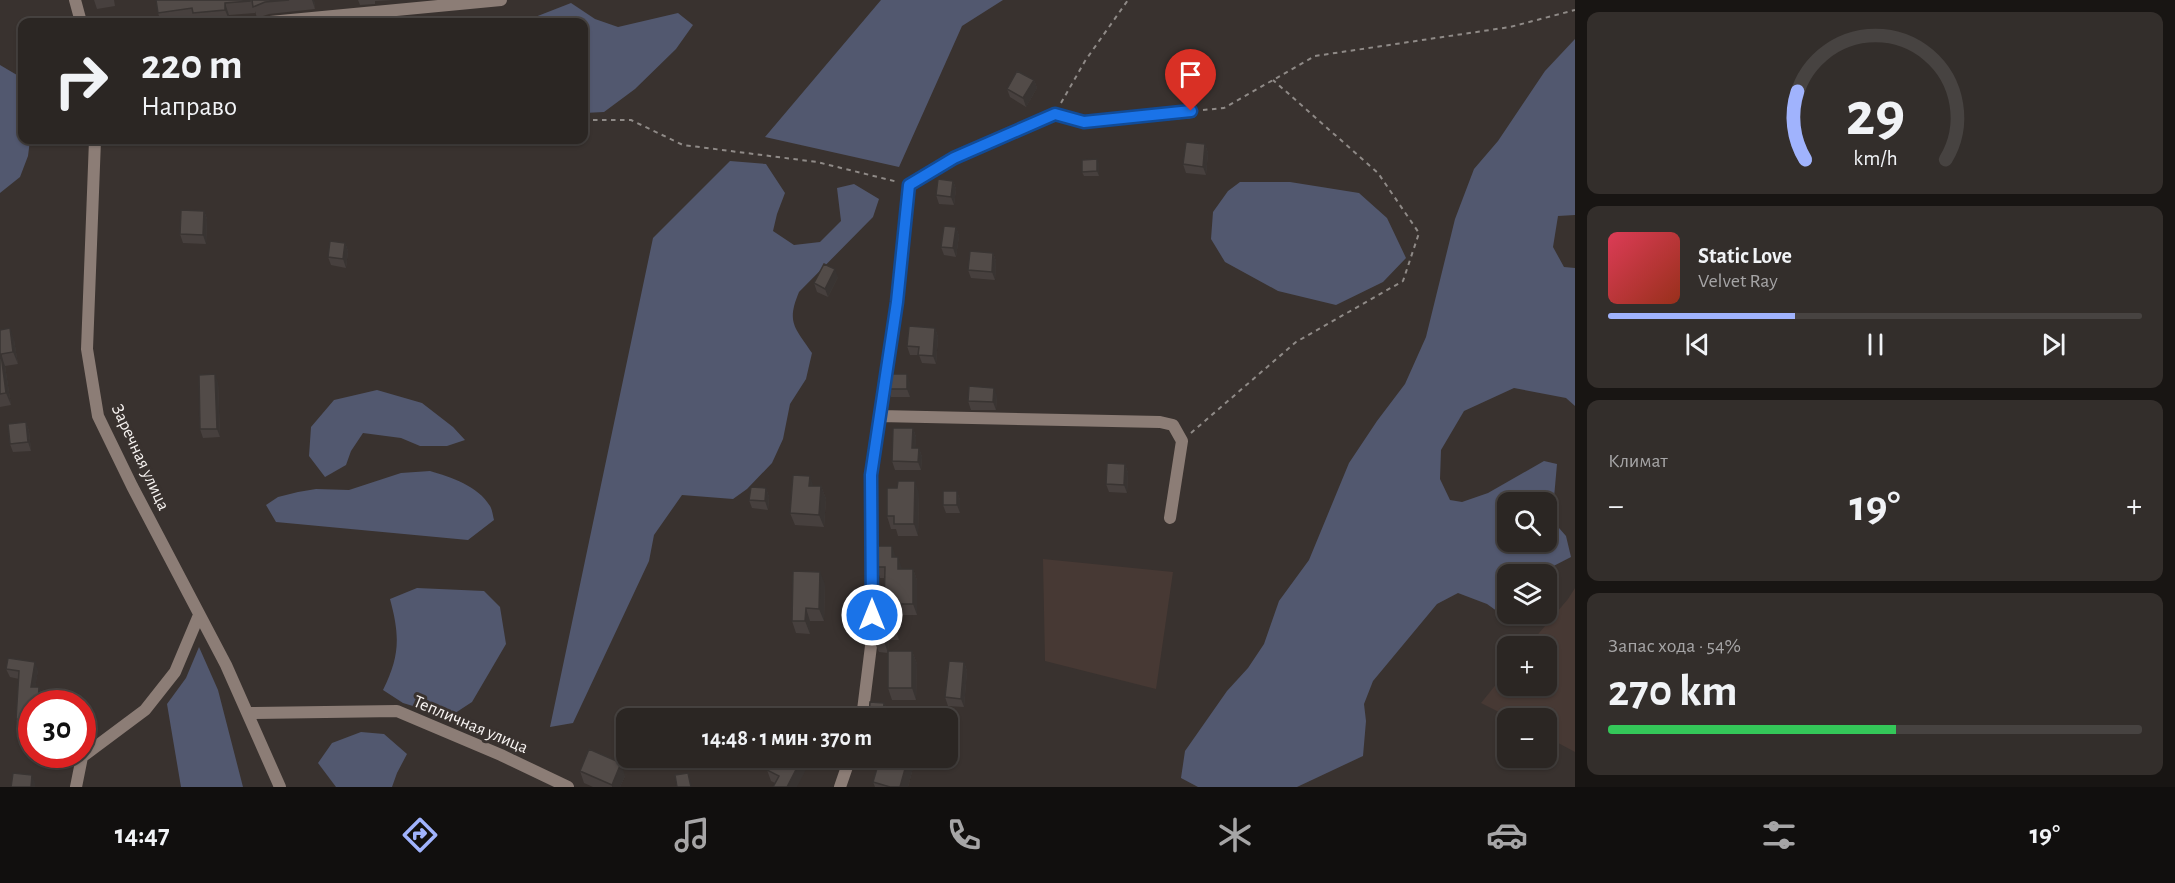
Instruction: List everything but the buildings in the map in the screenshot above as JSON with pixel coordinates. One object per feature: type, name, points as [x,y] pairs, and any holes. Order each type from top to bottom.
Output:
[{"type":"street","points":[[75,0],[80,18]]},
{"type":"street","points":[[312,18],[501,0]]},
{"type":"street","points":[[863,708],[872,638],[871,475],[897,302],[909,185],[954,158],[1055,114],[1084,122],[1191,111]]},
{"type":"street","name":"Заречная улица","points":[[95,144],[87,349],[98,416],[226,665],[280,787]]},
{"type":"street","points":[[880,416],[1160,422],[1173,425],[1182,441],[1170,518]]},
{"type":"street","points":[[76,787],[82,757],[145,710],[175,672],[199,615]]},
{"type":"street","name":"Тепличная улица","points":[[249,713],[397,711],[501,755],[568,787]]},
{"type":"street","points":[[840,787],[847,768]]},
{"type":"path","points":[[1055,114],[1086,61],[1128,0]]},
{"type":"path","points":[[1191,111],[1224,108],[1315,56],[1510,27],[1575,10]]},
{"type":"path","points":[[1182,441],[1296,342],[1403,281],[1419,233],[1378,174],[1273,80]]},
{"type":"path","points":[[588,120],[631,120],[684,145],[817,162],[909,185]]},
{"type":"shaded area","points":[[881,0],[1003,0],[962,26],[899,167],[765,137]]},
{"type":"shaded area","points":[[571,3],[595,19],[618,27],[678,13],[693,25],[676,49],[635,89],[604,112],[588,113],[588,18],[533,18]]},
{"type":"shaded area","points":[[1575,39],[1575,215],[1558,216],[1553,247],[1564,267],[1575,268],[1575,406],[1566,398],[1514,388],[1464,411],[1441,450],[1440,479],[1450,500],[1462,502],[1488,493],[1544,461],[1557,464],[1554,492],[1497,492],[1497,552],[1557,552],[1557,526],[1566,536],[1571,557],[1557,564],[1497,564],[1497,611],[1487,604],[1458,593],[1437,604],[1373,681],[1364,704],[1366,721],[1363,756],[1297,787],[1198,787],[1181,778],[1185,751],[1227,691],[1248,668],[1264,644],[1279,601],[1309,560],[1349,463],[1405,384],[1426,337],[1455,219],[1474,169],[1498,141],[1545,71]]},
{"type":"shaded area","points":[[0,65],[18,76],[18,144],[30,144],[28,156],[20,177],[0,193]]},
{"type":"shaded area","points":[[730,161],[766,164],[785,193],[773,231],[794,245],[820,242],[841,221],[837,188],[854,184],[879,199],[873,217],[799,292],[793,311],[794,324],[812,353],[806,379],[790,404],[783,439],[772,463],[747,489],[733,499],[682,495],[654,535],[649,561],[573,723],[550,727],[653,238]]},
{"type":"shaded area","points":[[1240,182],[1290,182],[1359,193],[1387,218],[1406,258],[1383,282],[1336,305],[1278,291],[1225,262],[1211,239],[1213,212],[1228,191]]},
{"type":"shaded area","points":[[377,390],[422,403],[453,427],[465,440],[447,446],[420,446],[401,438],[363,433],[351,451],[346,465],[325,477],[309,456],[311,427],[334,400]]},
{"type":"shaded area","points":[[430,471],[455,479],[479,493],[490,506],[494,520],[468,540],[276,522],[266,505],[278,497],[298,492],[316,489],[349,490],[401,473]]},
{"type":"shaded area","points":[[1043,559],[1173,572],[1156,689],[1045,661]]},
{"type":"shaded area","points":[[417,588],[484,591],[500,607],[506,644],[472,702],[449,717],[403,703],[383,690],[393,667],[397,646],[396,624],[390,599]]},
{"type":"shaded area","points":[[1575,588],[1575,752],[1557,742],[1557,708],[1497,708],[1497,711],[1481,703],[1497,683],[1497,696],[1557,696],[1557,636],[1537,636],[1547,624],[1557,624],[1557,612]]},
{"type":"shaded area","points":[[199,647],[218,690],[243,787],[181,787],[167,704],[186,678]]},
{"type":"shaded area","points":[[361,732],[384,734],[407,754],[392,787],[336,787],[318,763],[332,743]]},
{"type":"route","points":[[872,615],[871,475],[897,302],[909,185],[954,158],[1055,114],[1084,122],[1191,111]]}]
